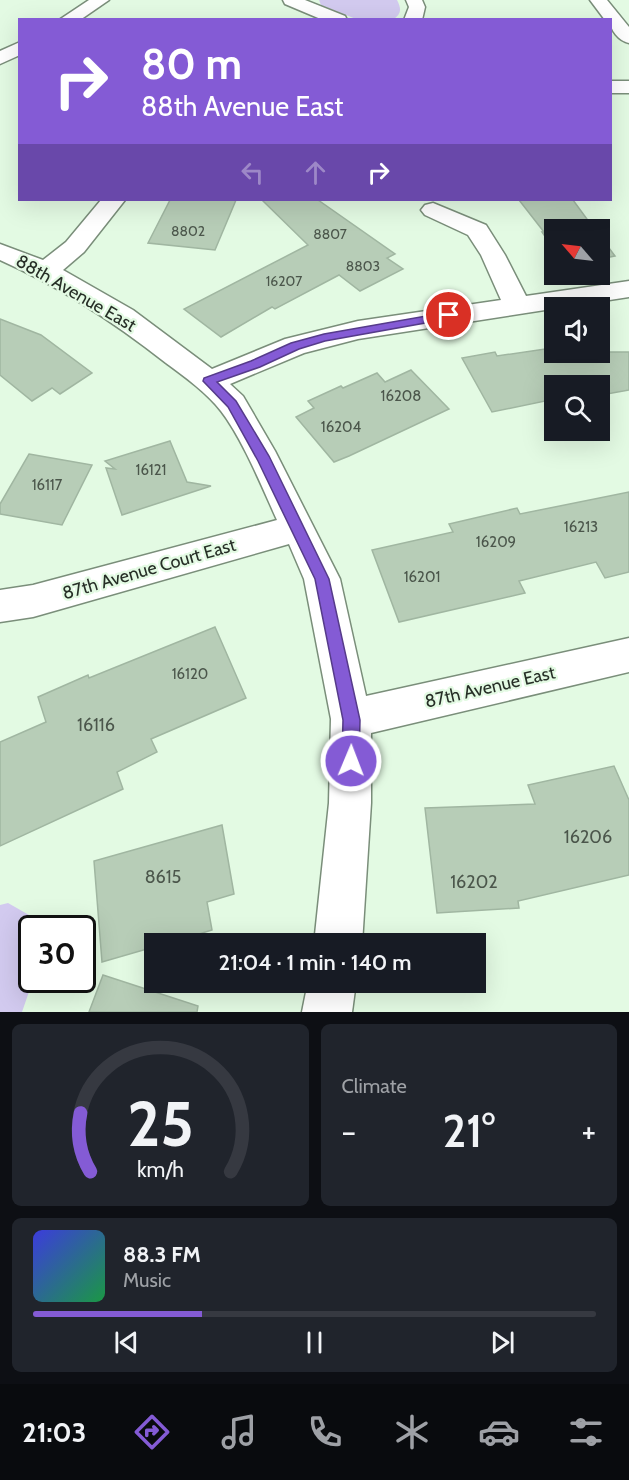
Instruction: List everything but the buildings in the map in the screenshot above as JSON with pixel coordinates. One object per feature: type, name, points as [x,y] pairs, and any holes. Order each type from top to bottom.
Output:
[{"type":"street","points":[[70,18],[101,0]]},
{"type":"street","points":[[291,0],[334,18]]},
{"type":"street","points":[[414,0],[417,7],[414,18]]},
{"type":"street","points":[[598,0],[629,38]]},
{"type":"street","points":[[0,58],[18,47]]},
{"type":"street","points":[[612,87],[629,87]]},
{"type":"street","points":[[46,271],[75,247],[112,201]]},
{"type":"street","points":[[433,210],[477,230],[494,255],[517,305]]},
{"type":"street","name":"88th Avenue East","points":[[0,251],[46,271],[123,316],[208,381],[232,404],[264,459],[322,579],[351,720],[350,803],[339,933]]},
{"type":"street","points":[[208,381],[295,346],[358,330],[629,289]]},
{"type":"street","name":"87th Avenue Court East","points":[[0,606],[33,601],[297,528]]},
{"type":"street","name":"87th Avenue East","points":[[351,720],[629,655]]},
{"type":"street","points":[[327,1012],[330,993]]},
{"type":"shaded area","points":[[319,0],[397,0],[400,10],[395,18],[354,18],[321,5]]},
{"type":"shaded area","points":[[8,903],[29,915],[18,915],[18,993],[29,993],[22,1012],[0,1012],[0,905]]},
{"type":"route","points":[[351,761],[351,720],[322,579],[264,459],[232,404],[208,381],[295,346],[324,338],[449,315]]}]
